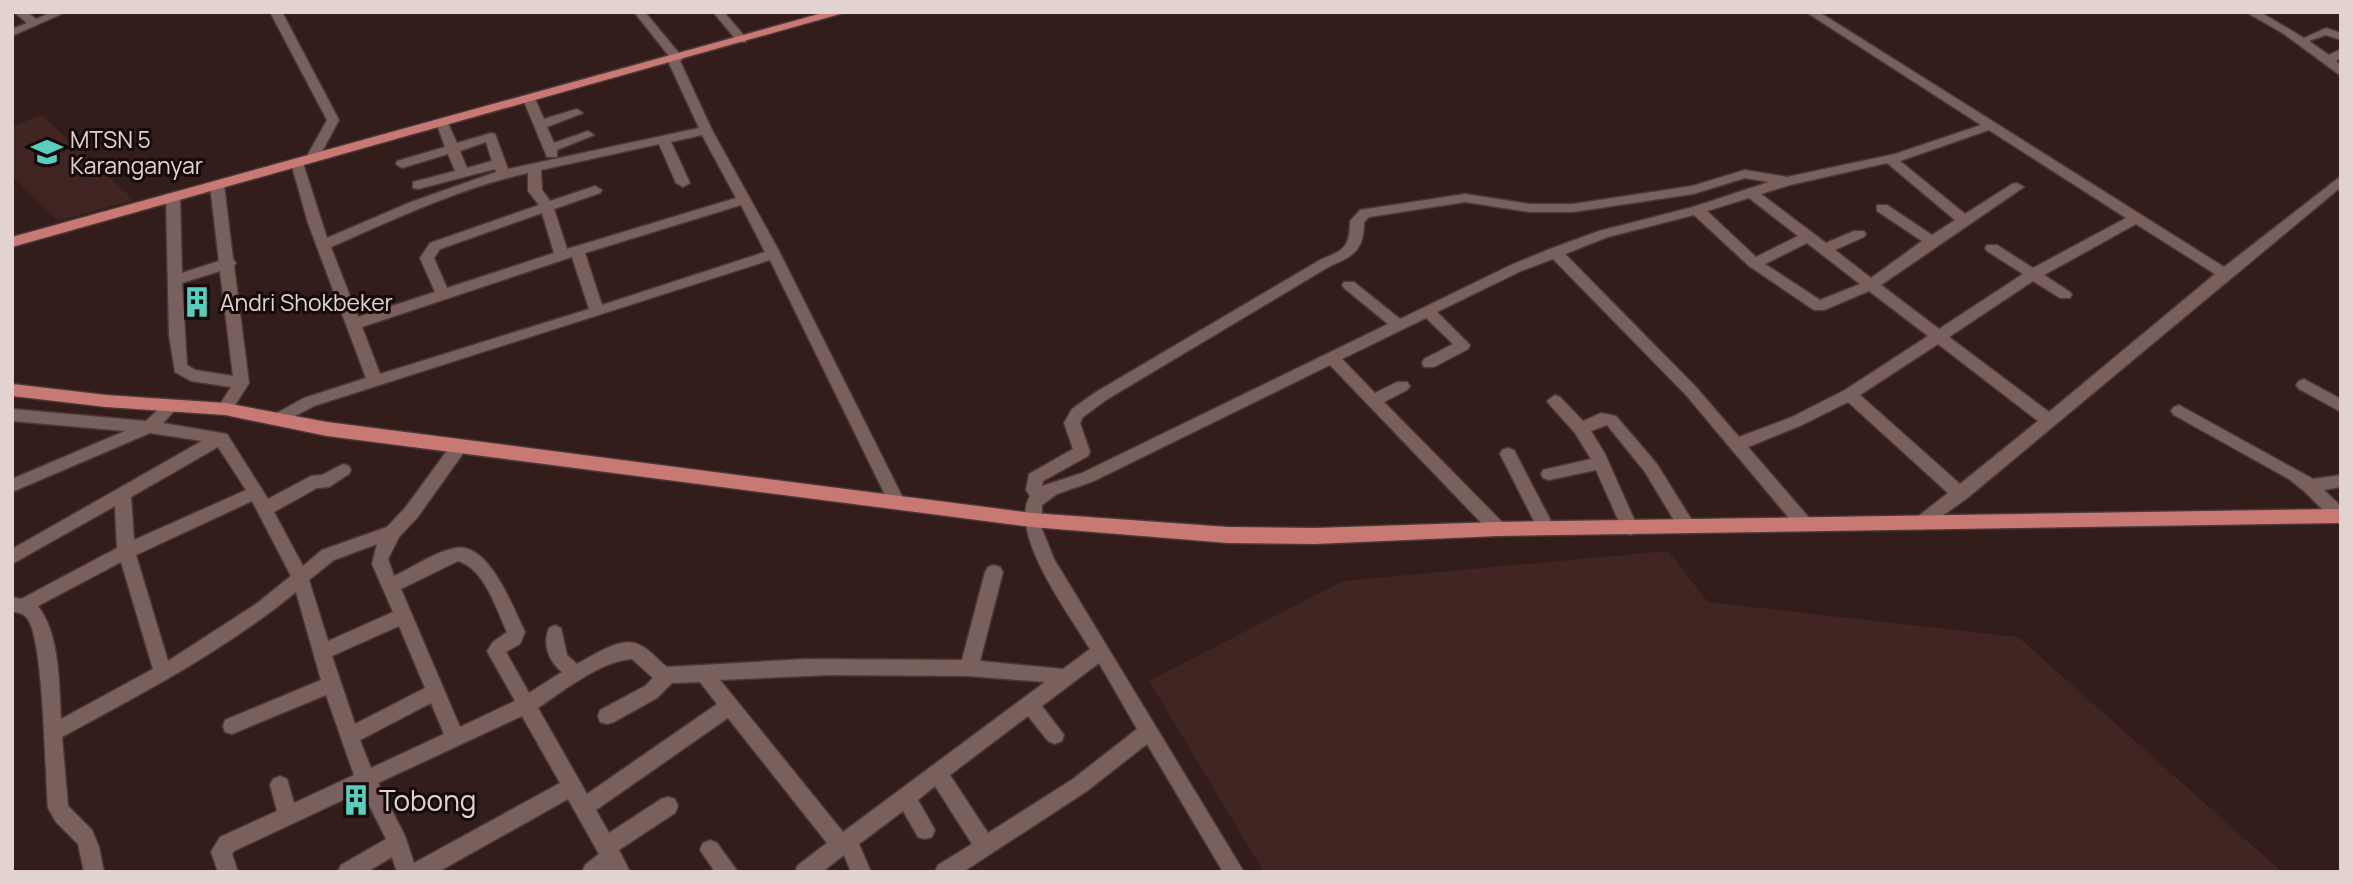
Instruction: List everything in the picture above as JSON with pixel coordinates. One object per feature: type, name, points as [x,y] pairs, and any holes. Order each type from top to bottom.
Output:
[{"type":"main road","points":[[12,242],[841,12]]},
{"type":"main road","points":[[15,394],[106,401],[160,417],[225,409],[455,452],[896,500],[1034,527],[1315,536],[1546,528],[2341,516]]},
{"type":"street","points":[[19,12],[35,23]]},
{"type":"street","points":[[12,33],[61,12]]},
{"type":"street","points":[[276,12],[333,120],[312,159]]},
{"type":"street","points":[[639,12],[675,59],[706,130],[773,254],[896,500]]},
{"type":"street","points":[[718,12],[742,40]]},
{"type":"street","points":[[1811,12],[2223,273]]},
{"type":"street","points":[[2251,12],[2288,32],[2341,72]]},
{"type":"street","points":[[2310,38],[2326,31],[2341,37]]},
{"type":"street","points":[[2329,61],[2341,52]]},
{"type":"street","points":[[529,99],[552,151],[588,135]]},
{"type":"street","points":[[539,125],[577,113]]},
{"type":"street","points":[[442,122],[463,173]]},
{"type":"street","points":[[1232,871],[1048,563],[1034,527],[1034,507],[1040,495],[1088,477],[1331,357],[1555,252],[1604,234],[1698,210],[1787,181],[1935,147],[1990,126]]},
{"type":"street","points":[[418,185],[463,173],[534,167],[706,130]]},
{"type":"street","points":[[401,164],[492,137],[502,169]]},
{"type":"street","points":[[664,141],[683,183]]},
{"type":"street","points":[[1890,159],[1965,221]]},
{"type":"street","points":[[297,163],[323,246],[375,382]]},
{"type":"street","points":[[534,167],[534,191],[546,205],[562,256]]},
{"type":"street","points":[[323,246],[502,169]]},
{"type":"street","points":[[1040,495],[1034,490],[1035,478],[1082,452],[1072,423],[1077,413],[1101,396],[1325,263],[1346,254],[1357,240],[1357,221],[1365,214],[1465,198],[1531,208],[1573,208],[1693,190],[1745,174],[1787,181]]},
{"type":"street","points":[[1922,523],[2124,360],[2223,273],[2341,180]]},
{"type":"street","points":[[217,185],[229,263],[241,383],[225,409]]},
{"type":"street","points":[[1698,210],[1754,263],[1819,306],[1872,284],[1932,241],[2017,187]]},
{"type":"street","points":[[443,294],[427,258],[430,250],[443,242],[595,190]]},
{"type":"street","points":[[1752,194],[2048,419]]},
{"type":"street","points":[[173,197],[176,335],[180,368],[191,375],[241,383]]},
{"type":"street","points":[[354,324],[744,200]]},
{"type":"street","points":[[1882,208],[1932,241]]},
{"type":"street","points":[[1738,444],[1797,421],[1850,394],[2032,275],[2135,219]]},
{"type":"street","points":[[1825,249],[1859,234]]},
{"type":"street","points":[[1754,263],[1808,237]]},
{"type":"street","points":[[1992,248],[2065,295]]},
{"type":"street","points":[[578,251],[597,312]]},
{"type":"street","points":[[1555,252],[1636,332],[1738,444],[1805,525]]},
{"type":"street","points":[[281,418],[309,402],[773,254]]},
{"type":"street","points":[[175,279],[229,263]]},
{"type":"street","points":[[1349,285],[1398,325]]},
{"type":"street","points":[[1428,312],[1463,345],[1429,363]]},
{"type":"street","points":[[1331,357],[1498,529]]},
{"type":"street","points":[[2304,385],[2341,406]]},
{"type":"street","points":[[1373,400],[1402,386]]},
{"type":"street","points":[[1850,394],[1960,494]]},
{"type":"street","points":[[1555,401],[1581,429],[1601,463],[1630,528]]},
{"type":"street","points":[[2179,411],[2311,486],[2341,516]]},
{"type":"street","points":[[12,415],[160,417],[221,438],[256,492],[300,577],[331,684],[365,778],[398,844],[407,872]]},
{"type":"street","points":[[12,486],[160,417]]},
{"type":"street","points":[[1581,429],[1601,419],[1611,420],[1651,468],[1686,527]]},
{"type":"street","points":[[12,557],[221,438]]},
{"type":"street","points":[[455,452],[393,532],[378,560],[455,737]]},
{"type":"street","points":[[1508,454],[1546,528]]},
{"type":"street","points":[[1549,474],[1601,463]]},
{"type":"street","points":[[265,509],[317,480],[323,483],[344,470]]},
{"type":"street","points":[[2311,486],[2341,481]]},
{"type":"street","points":[[18,605],[126,551],[256,492]]},
{"type":"street","points":[[123,494],[126,551],[163,674]]},
{"type":"street","points":[[51,734],[163,674],[262,609],[328,555],[393,532]]},
{"type":"street","points":[[391,586],[457,554],[464,554],[475,561],[488,577],[516,632],[514,639],[496,651],[582,808],[613,858]]},
{"type":"street","points":[[969,668],[994,572]]},
{"type":"street","points":[[18,605],[31,609],[38,618],[43,635],[58,808],[63,817],[81,832],[87,841],[94,872]]},
{"type":"street","points":[[322,652],[403,616]]},
{"type":"street","points":[[555,633],[558,659],[570,668],[573,675]]},
{"type":"street","points":[[228,872],[221,852],[225,846],[365,778],[526,705],[573,675],[609,656],[627,650],[635,651],[657,672],[667,676],[787,666],[969,668],[1068,678]]},
{"type":"street","points":[[805,872],[1100,652]]},
{"type":"street","points":[[704,674],[845,844],[861,872]]},
{"type":"street","points":[[607,716],[651,692],[667,676]]},
{"type":"street","points":[[232,726],[331,684]]},
{"type":"street","points":[[351,735],[436,691]]},
{"type":"street","points":[[1030,705],[1055,735]]},
{"type":"street","points":[[582,808],[730,706]]},
{"type":"street","points":[[945,872],[1080,785],[1150,730]]},
{"type":"street","points":[[939,773],[952,799],[985,844]]},
{"type":"street","points":[[280,785],[288,815]]},
{"type":"street","points":[[418,872],[571,787]]},
{"type":"street","points":[[906,798],[925,830]]},
{"type":"street","points":[[593,872],[613,858],[668,806]]},
{"type":"street","points":[[348,872],[398,844]]},
{"type":"street","points":[[710,850],[728,872]]},
{"type":"shaded area","name":"MTSN 5 Karanganyar","points":[[41,115],[134,200],[58,221],[12,176],[12,127]]},
{"type":"shaded area","points":[[1668,551],[1708,602],[2018,637],[2282,872],[1264,872],[1149,681],[1343,581]]},
{"type":"place","name":"MTSN 5 Karanganyar","points":[[47,152]]},
{"type":"place","name":"Andri Shokbeker","points":[[197,302]]},
{"type":"place","name":"Tobong","points":[[356,800]]}]
